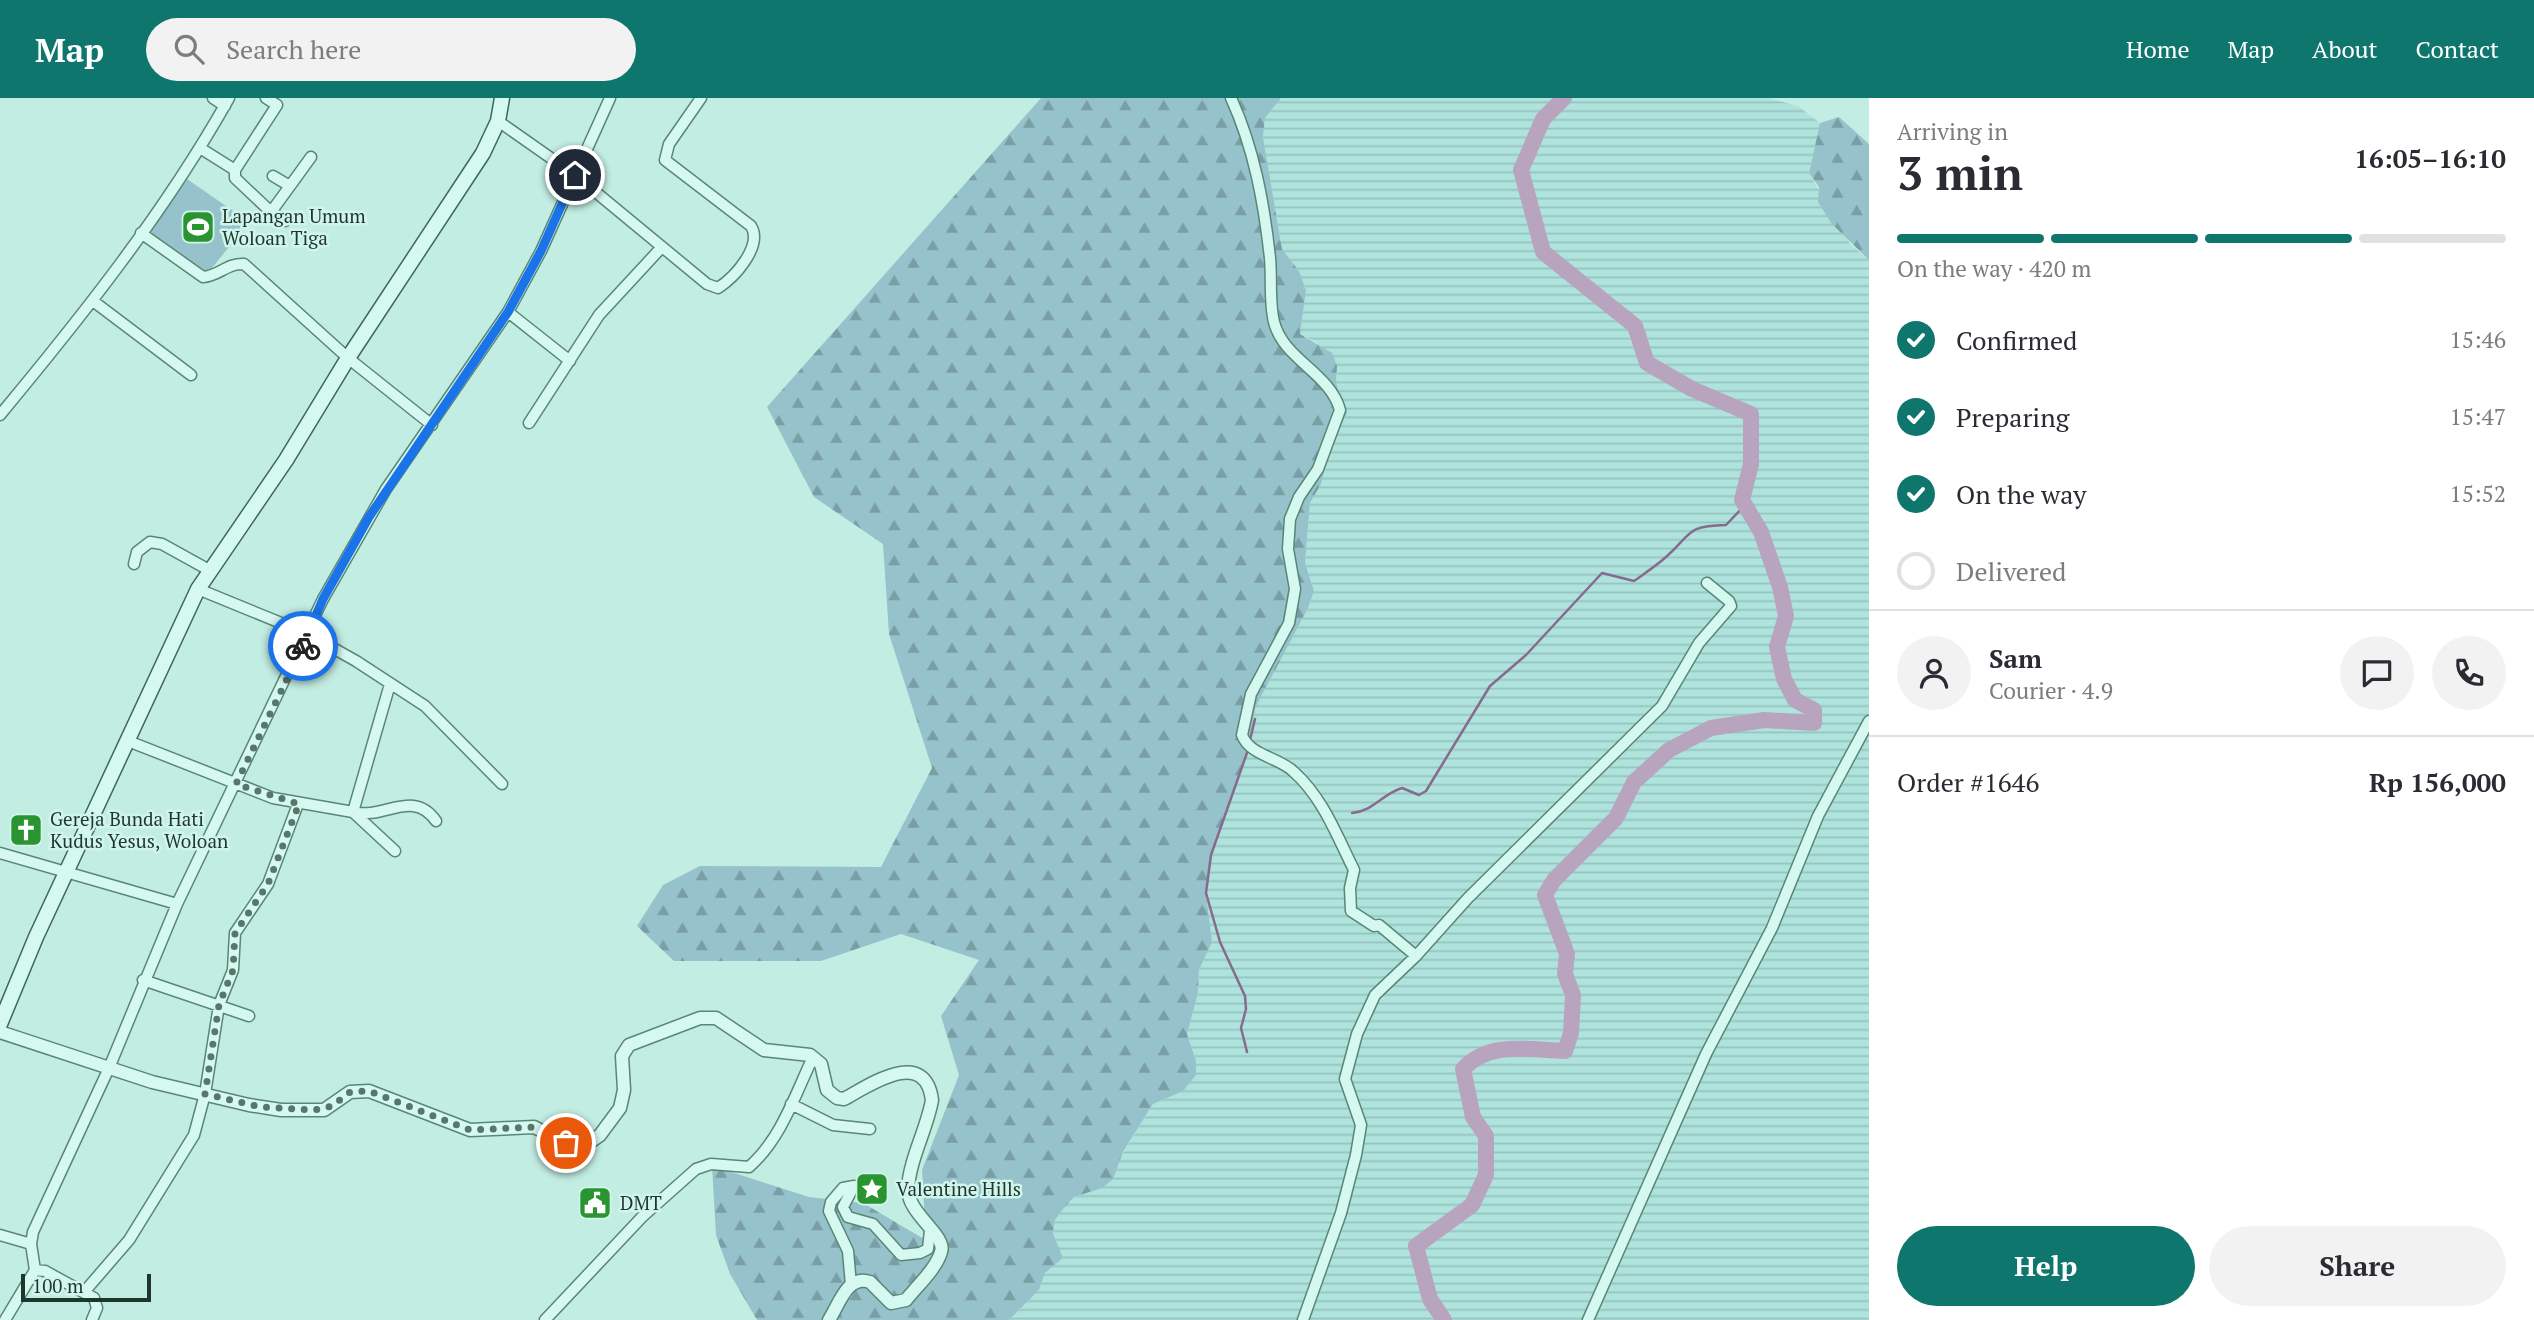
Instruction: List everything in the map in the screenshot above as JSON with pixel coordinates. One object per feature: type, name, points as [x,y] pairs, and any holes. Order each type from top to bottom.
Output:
[{"type":"main road","points":[[0,1024],[36,937],[198,589],[292,450],[348,358],[483,153],[498,121],[502,98]]},
{"type":"street","points":[[0,415],[93,301],[200,148],[227,102],[213,98]]},
{"type":"street","points":[[235,170],[277,105],[266,98]]},
{"type":"street","points":[[5,1320],[36,1270],[31,1244],[37,1221],[108,1068],[143,980],[177,904],[309,634],[323,599],[356,538],[508,312],[541,251],[610,98]]},
{"type":"street","points":[[498,121],[575,175],[661,248],[707,284],[718,288],[733,275],[755,242],[756,234],[751,226],[665,160],[669,144],[701,98]]},
{"type":"street","points":[[1231,98],[1247,133],[1265,217],[1273,321],[1282,340],[1331,388],[1340,410],[1318,469],[1299,497],[1290,519],[1288,549],[1294,589],[1289,623],[1251,694],[1242,735],[1254,750],[1293,770],[1317,796],[1354,870],[1350,888],[1351,911],[1374,926],[1379,926],[1416,956]]},
{"type":"street","points":[[200,148],[235,170],[239,185],[285,221]]},
{"type":"street","points":[[271,212],[311,157]]},
{"type":"street","points":[[273,176],[290,186]]},
{"type":"street","points":[[141,233],[202,277],[217,274],[234,264],[244,264],[348,358],[432,425]]},
{"type":"street","points":[[529,423],[599,315],[661,248]]},
{"type":"street","points":[[93,301],[191,375]]},
{"type":"street","points":[[508,312],[570,361]]},
{"type":"street","points":[[134,564],[137,552],[150,542],[162,544],[209,570]]},
{"type":"street","points":[[1303,1320],[1341,1213],[1356,1155],[1361,1125],[1345,1079],[1357,1034],[1375,995],[1416,956],[1468,898],[1662,706],[1699,643],[1731,606],[1729,600],[1707,583]]},
{"type":"street","points":[[198,589],[309,634],[425,706],[502,784]]},
{"type":"street","points":[[353,812],[390,684]]},
{"type":"street","points":[[1588,1320],[1706,1054],[1772,928],[1818,816],[1869,720]]},
{"type":"street","points":[[128,741],[236,784],[299,804],[370,816],[409,804],[429,811],[436,821]]},
{"type":"street","points":[[85,1291],[117,1257],[162,1190],[194,1135],[205,1094],[219,1005],[233,970],[235,933],[268,884],[299,804]]},
{"type":"street","points":[[353,812],[395,851]]},
{"type":"street","points":[[0,853],[177,904]]},
{"type":"street","points":[[143,980],[249,1016]]},
{"type":"street","points":[[0,1032],[152,1083],[261,1107],[315,1110],[332,1106],[350,1092],[369,1091],[470,1130],[534,1127],[566,1143],[583,1147],[600,1135],[620,1108],[624,1090],[622,1056],[629,1045],[708,1017],[764,1051],[803,1053],[813,1057],[823,1070],[827,1090],[837,1098],[844,1099],[890,1073],[910,1073],[928,1086],[932,1100],[908,1187],[910,1203],[941,1242],[941,1252],[906,1300],[891,1303],[864,1280],[851,1285],[829,1320]]},
{"type":"street","points":[[545,1320],[642,1216],[696,1169],[711,1164],[750,1167],[771,1145],[813,1057]]},
{"type":"street","points":[[791,1104],[834,1125],[870,1129]]},
{"type":"street","points":[[851,1285],[848,1251],[829,1211],[831,1202],[843,1188],[854,1186],[843,1208],[846,1215],[851,1220],[866,1220],[873,1224],[901,1255],[920,1253],[928,1249],[930,1230]]},
{"type":"street","points":[[0,1235],[31,1244]]},
{"type":"street","points":[[36,1270],[85,1291],[97,1304],[92,1320]]},
{"type":"shaded area","points":[[1281,98],[1769,98],[1798,106],[1820,123],[1809,173],[1850,244],[1869,260],[1869,1320],[1009,1320],[1039,1290],[1045,1273],[1063,1258],[1053,1233],[1055,1220],[1074,1197],[1102,1188],[1153,1104],[1183,1091],[1196,1061],[1187,1034],[1198,993],[1199,970],[1212,942],[1206,893],[1211,855],[1241,772],[1251,737],[1254,708],[1308,608],[1314,591],[1305,563],[1310,503],[1321,484],[1332,443],[1347,413],[1336,383],[1337,366],[1316,342],[1300,334],[1306,290],[1299,271],[1282,249],[1263,137],[1265,118]]},
{"type":"green space","points":[[1041,98],[1281,98],[1265,118],[1263,137],[1282,249],[1299,271],[1306,290],[1300,334],[1332,353],[1337,366],[1336,383],[1347,413],[1332,443],[1321,484],[1310,503],[1305,563],[1314,591],[1308,608],[1255,708],[1251,737],[1241,772],[1211,855],[1206,893],[1212,942],[1199,970],[1198,993],[1187,1034],[1196,1061],[1196,1075],[1183,1091],[1153,1104],[1123,1152],[1113,1179],[1102,1188],[1074,1197],[1063,1209],[1055,1220],[1053,1233],[1063,1258],[1045,1273],[1039,1290],[1009,1320],[757,1320],[730,1274],[716,1235],[712,1166],[809,1197],[863,1203],[946,1252],[925,1221],[922,1170],[959,1075],[941,1016],[979,960],[901,934],[821,961],[674,961],[637,926],[663,885],[700,866],[881,867],[932,768],[889,634],[883,544],[814,497],[767,407]]},
{"type":"green space","points":[[1839,117],[1869,144],[1869,260],[1832,224],[1818,202],[1819,187],[1809,173],[1820,123]]},
{"type":"green space","name":"Lapangan Umum Woloan Tiga","points":[[187,179],[249,222],[208,273],[147,231]]},
{"type":"waterway","points":[[1444,1320],[1430,1299],[1416,1246],[1472,1205],[1486,1175],[1486,1136],[1473,1117],[1463,1069],[1485,1054],[1498,1050],[1565,1051],[1571,1033],[1573,995],[1565,974],[1567,954],[1545,895],[1554,880],[1616,818],[1634,782],[1669,750],[1711,728],[1764,720],[1814,723],[1814,710],[1795,700],[1784,679],[1777,647],[1786,616],[1780,587],[1761,532],[1742,500],[1751,464],[1751,414],[1692,389],[1647,363],[1635,326],[1543,252],[1521,170],[1543,119],[1564,98]]},
{"type":"waterway","points":[[1352,813],[1360,812],[1402,788],[1419,795],[1426,791],[1490,686],[1526,655],[1602,573],[1634,581],[1662,560],[1691,532],[1703,527],[1726,525],[1745,505]]},
{"type":"waterway","points":[[1250,740],[1255,719]]},
{"type":"waterway","points":[[1247,1052],[1241,1028],[1246,1009],[1245,996],[1220,942],[1206,893],[1211,855],[1248,750]]},
{"type":"way so far","points":[[303,646],[236,784],[273,799],[299,804],[266,889],[235,933],[233,970],[219,1005],[205,1094],[281,1110],[324,1110],[350,1092],[369,1091],[430,1113],[461,1128],[480,1131],[534,1127],[566,1143]]},
{"type":"place","name":"Lapangan Umum Woloan Tiga","points":[[198,227]]},
{"type":"place","name":"Gereja Bunda Hati Kudus Yesus, Woloan","points":[[26,830]]},
{"type":"place","name":"Valentine Hills","points":[[872,1189]]},
{"type":"place","name":"DMT","points":[[595,1203]]},
{"type":"route","points":[[303,646],[323,599],[386,489],[508,312],[541,251],[575,175]]}]
